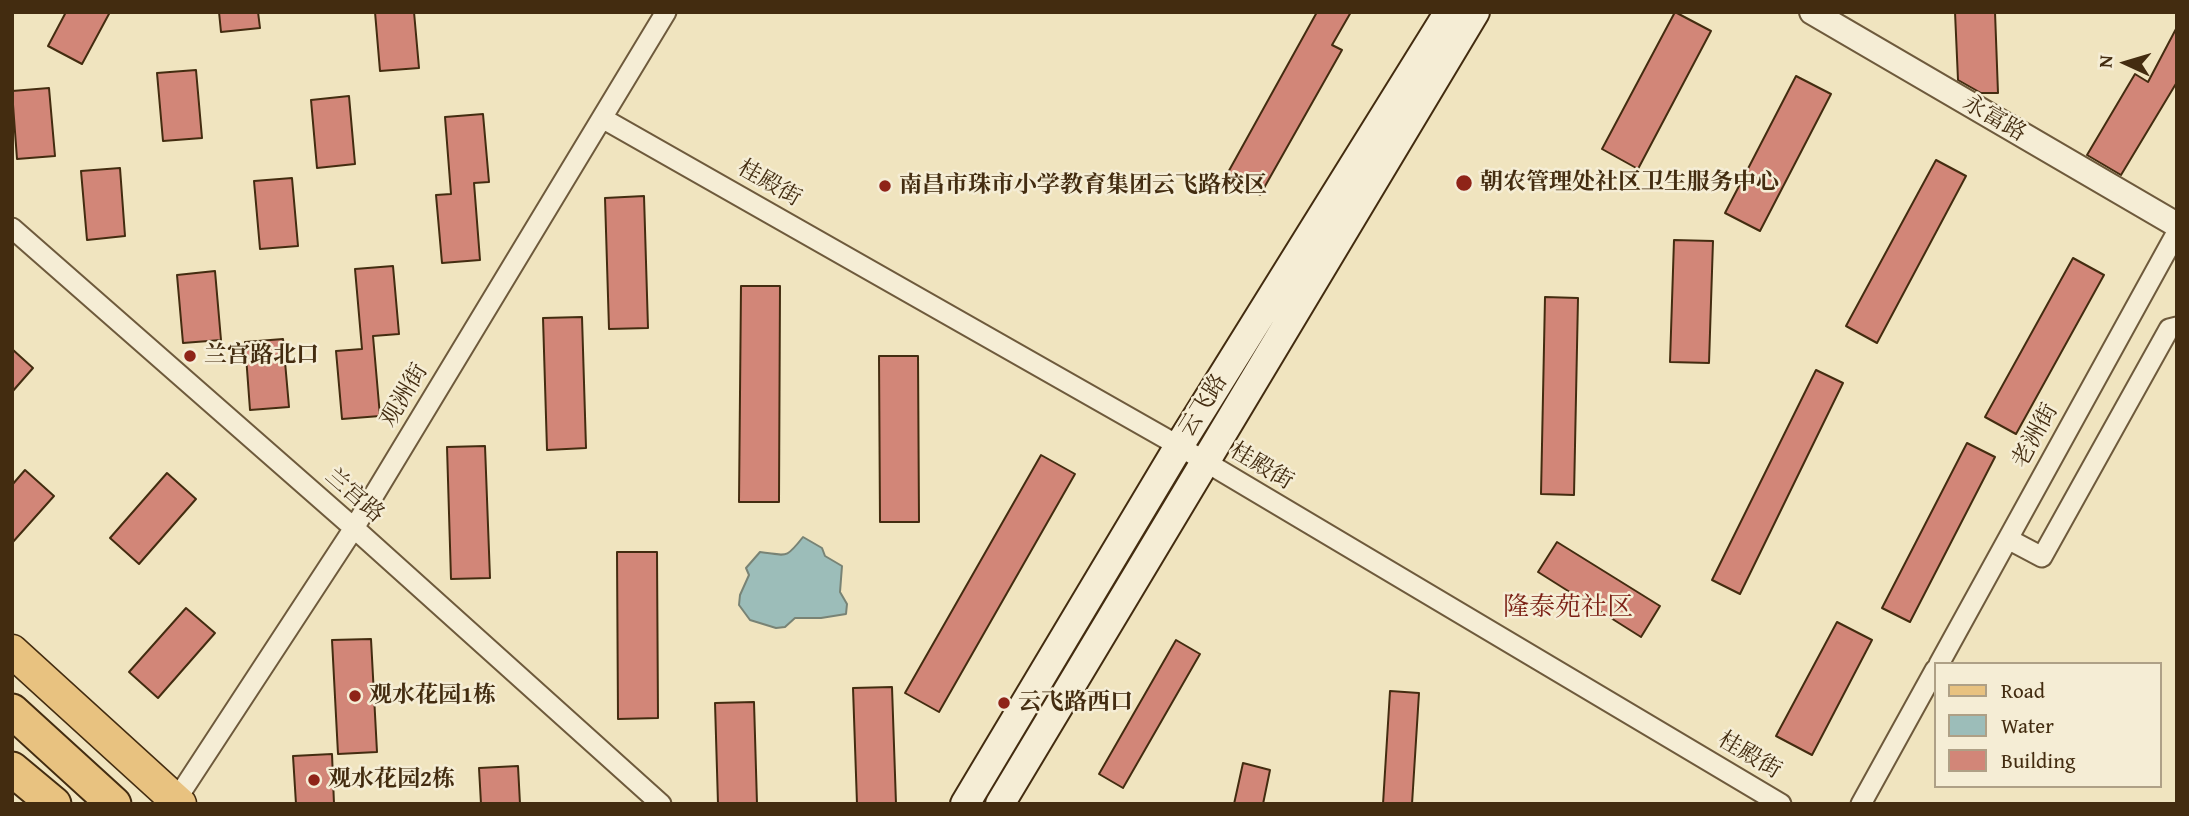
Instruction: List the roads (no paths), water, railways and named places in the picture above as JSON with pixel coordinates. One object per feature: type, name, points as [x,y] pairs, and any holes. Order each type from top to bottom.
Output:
[{"type":"highway","points":[[12,711],[114,804]]},
{"type":"highway","points":[[58,752],[127,804]]},
{"type":"highway","points":[[29,785],[54,804]]},
{"type":"main road","name":"云飞路","points":[[965,804],[1180,446],[1449,12]]},
{"type":"main road","name":"云飞路","points":[[1000,804],[1475,12]]},
{"type":"main road","points":[[12,651],[178,802]]},
{"type":"street","name":"观洲街","points":[[178,802],[354,528],[666,12]]},
{"type":"street","name":"永富路","points":[[1812,12],[2177,225]]},
{"type":"street","name":"桂殿街","points":[[602,118],[1180,446],[1781,804]]},
{"type":"street","name":"兰宫路","points":[[12,229],[354,528],[661,804]]},
{"type":"street","name":"老洲街","points":[[1940,662],[2177,232]]},
{"type":"street","points":[[2008,539],[2042,557],[2169,329],[2177,327]]},
{"type":"street","points":[[1861,804],[1934,672]]},
{"type":"water","points":[[803,537],[822,548],[825,556],[842,566],[840,592],[847,604],[846,614],[795,618],[785,627],[776,628],[750,620],[739,605],[740,595],[749,575],[746,568],[760,552],[781,555],[789,553]]},
{"type":"place","name":"朝农管理处社区卫生服务中心","points":[[1464,183]]},
{"type":"place","name":"南昌市珠市小学教育集团云飞路校区","points":[[885,186]]},
{"type":"place","name":"兰宫路北口","points":[[190,356]]},
{"type":"place","name":"观水花园1栋","points":[[355,696]]},
{"type":"place","name":"云飞路西口","points":[[1004,703]]},
{"type":"place","name":"观水花园2栋","points":[[314,780]]},
{"type":"district","name":"隆泰苑社区","points":[[1568,608]]}]
